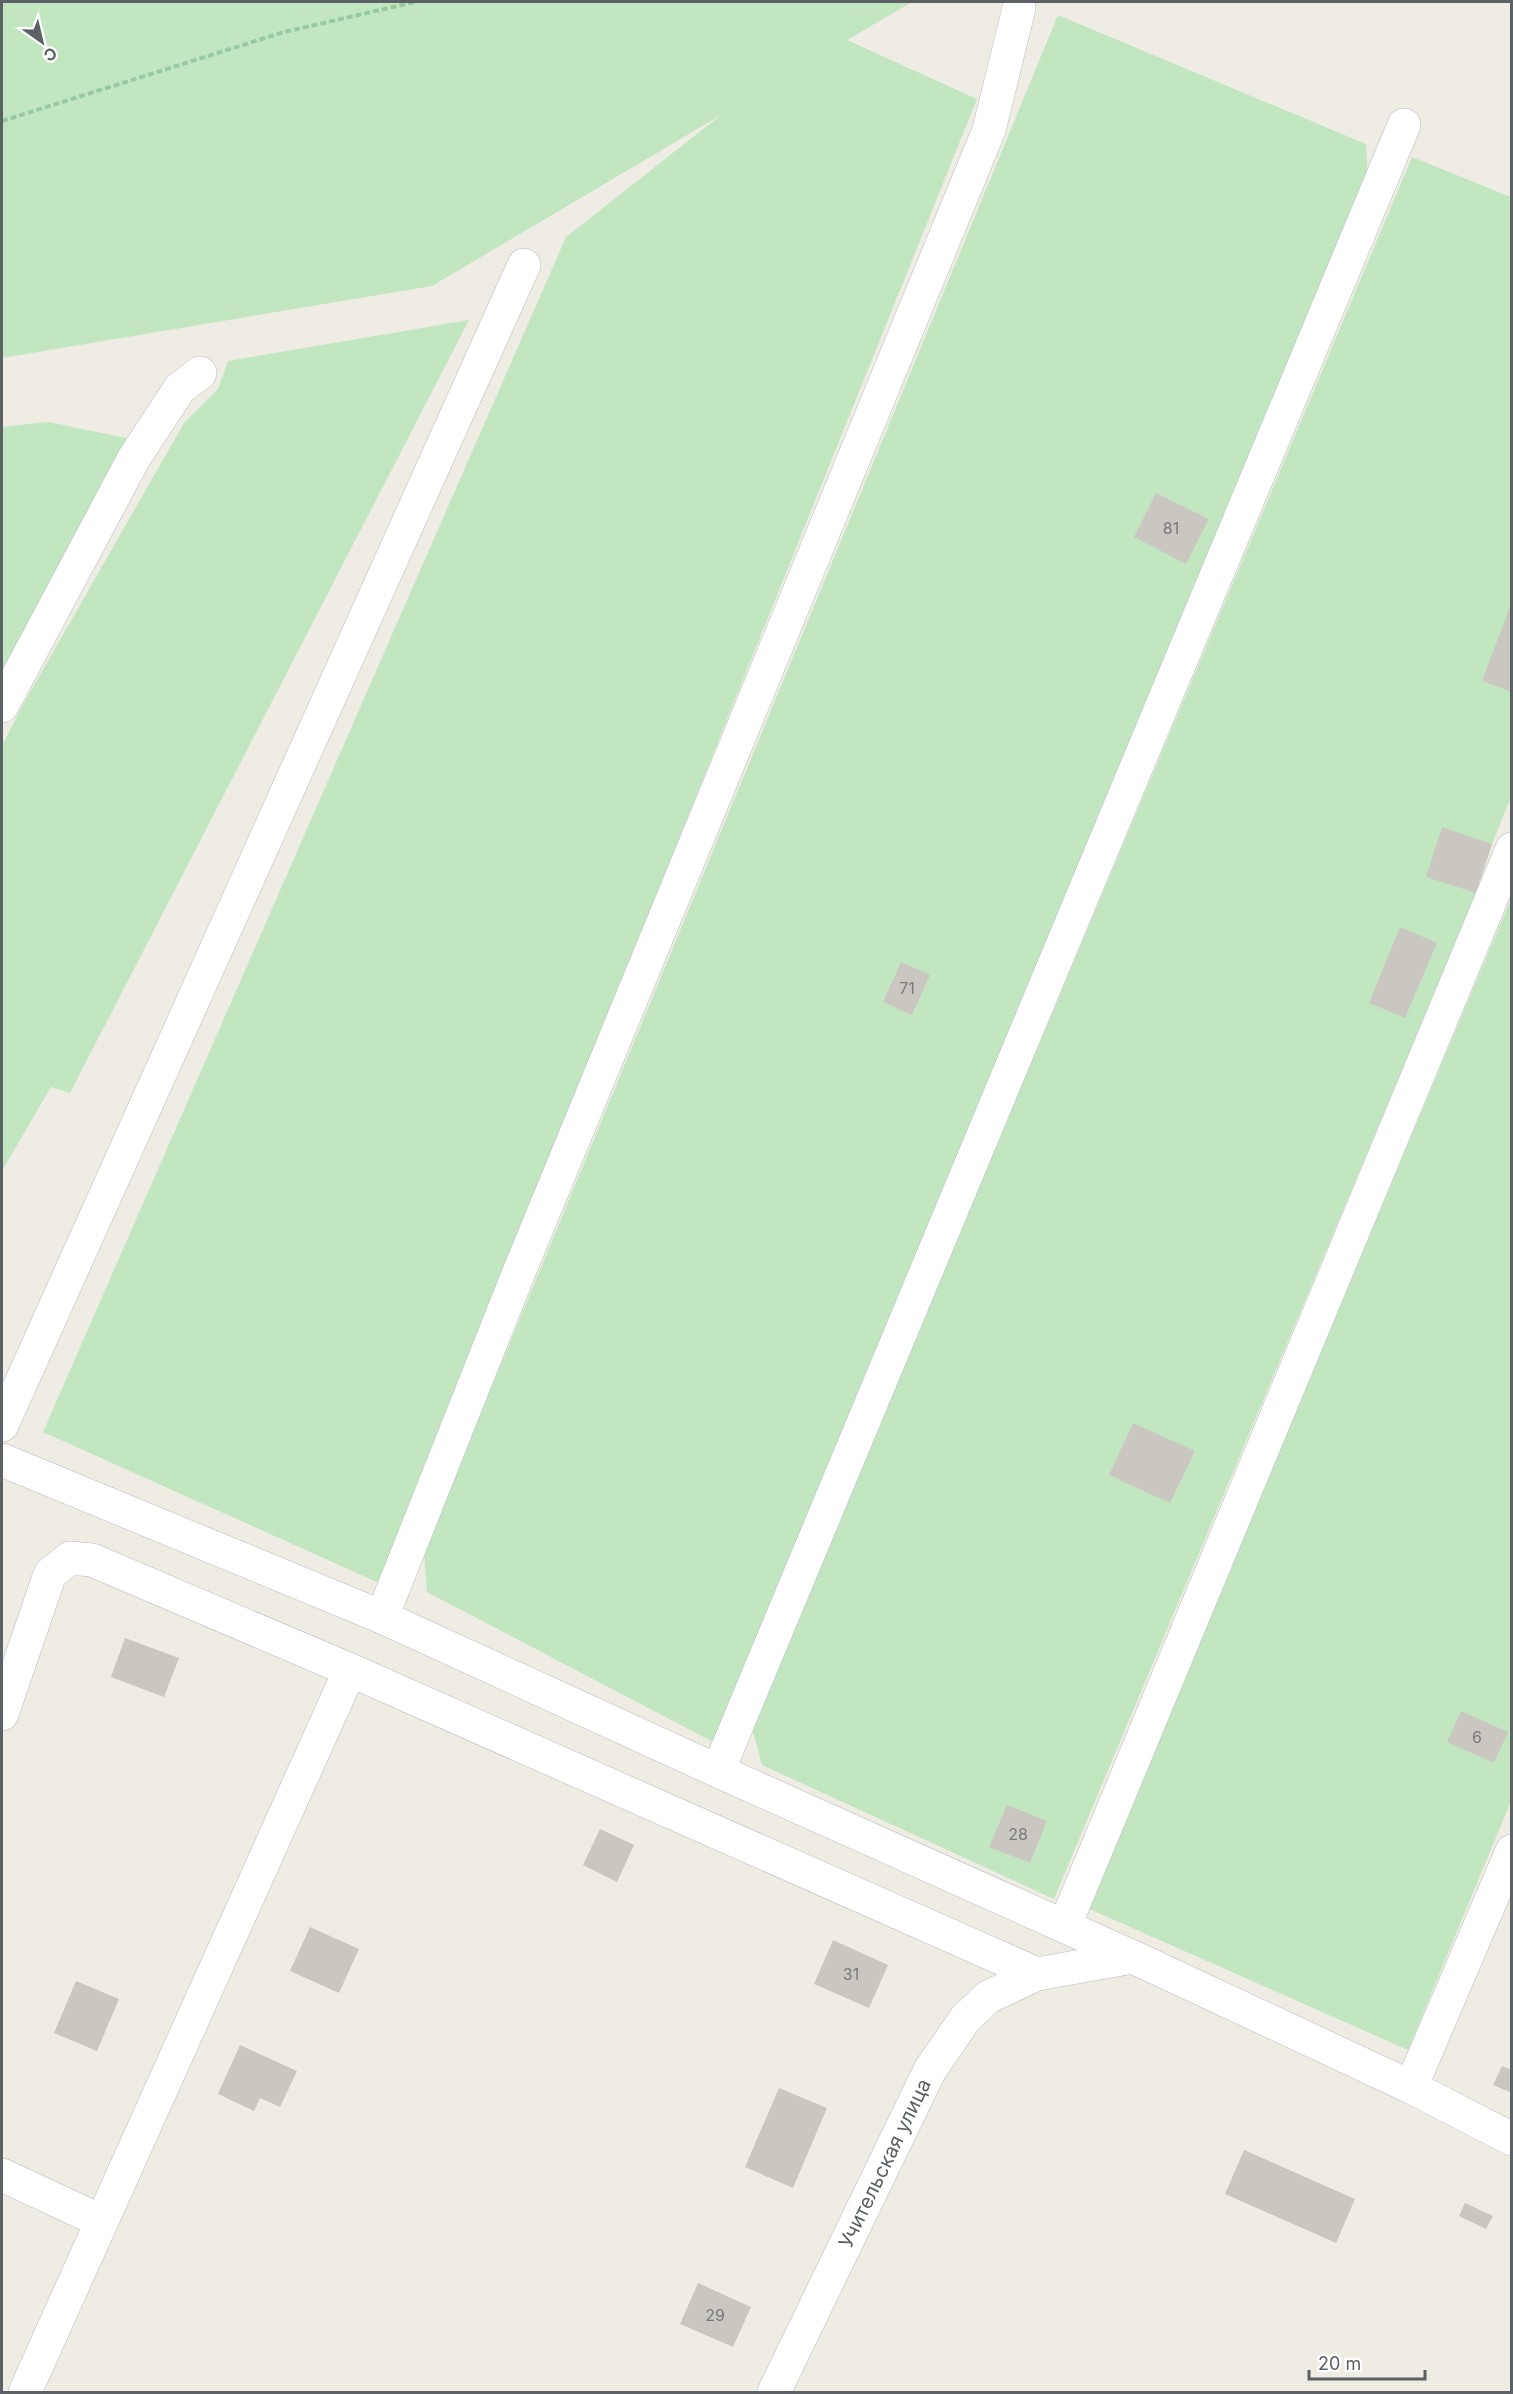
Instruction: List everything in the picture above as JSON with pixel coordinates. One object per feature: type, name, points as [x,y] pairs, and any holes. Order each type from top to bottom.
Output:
[{"type":"street","points":[[381,1617],[519,1272],[989,130],[1018,8]]},
{"type":"street","points":[[718,1772],[1404,125]]},
{"type":"street","points":[[2,1425],[524,266]]},
{"type":"street","points":[[2,706],[134,458],[180,388],[200,373]]},
{"type":"street","points":[[1065,1925],[1512,849]]},
{"type":"street","points":[[2,1460],[381,1617],[718,1772],[1065,1925],[1411,2087],[1512,2139]]},
{"type":"street","points":[[2,1714],[50,1574],[70,1558],[92,1560],[350,1670],[1037,1974]]},
{"type":"street","points":[[25,2392],[350,1670]]},
{"type":"street","points":[[1411,2087],[1512,1851]]},
{"type":"street","name":"Учительская улица","points":[[774,2392],[930,2070],[965,2019],[988,1997],[1037,1974],[1133,1957]]},
{"type":"street","points":[[2,2175],[101,2221]]},
{"type":"path","points":[[2,121],[284,32],[415,2]]},
{"type":"green space","points":[[2,2],[912,2],[847,40],[977,99],[379,1583],[43,1432],[566,237],[721,115],[432,286],[2,358]]},
{"type":"green space","points":[[1058,15],[1366,144],[1368,177],[1107,795],[715,1743],[427,1592],[424,1551]]},
{"type":"green space","points":[[1412,157],[1511,197],[1511,797],[1476,893],[1054,1899],[762,1765],[752,1728]]},
{"type":"green space","points":[[469,320],[70,1093],[51,1087],[2,1171],[2,745],[25,701],[184,423],[218,389],[228,361]]},
{"type":"green space","points":[[48,422],[131,439],[2,678],[2,427]]},
{"type":"green space","points":[[1511,899],[1511,1801],[1408,2050],[1087,1908]]},
{"type":"building","points":[[1156,493],[1209,519],[1186,564],[1134,537]]},
{"type":"building","points":[[1512,604],[1512,692],[1482,681]]},
{"type":"building","points":[[1442,827],[1492,844],[1476,893],[1426,877]]},
{"type":"building","points":[[1400,927],[1437,943],[1405,1018],[1369,1003]]},
{"type":"building","points":[[901,962],[930,975],[912,1015],[883,1002]]},
{"type":"building","points":[[1133,1423],[1195,1451],[1170,1503],[1109,1475]]},
{"type":"building","points":[[125,1638],[179,1658],[164,1697],[111,1677]]},
{"type":"building","points":[[1461,1711],[1508,1732],[1494,1763],[1447,1742]]},
{"type":"building","points":[[1007,1805],[1047,1821],[1030,1863],[989,1847]]},
{"type":"building","points":[[600,1829],[634,1845],[617,1882],[583,1865]]},
{"type":"building","points":[[310,1927],[359,1949],[339,1993],[290,1971]]},
{"type":"building","points":[[833,1940],[888,1965],[869,2008],[814,1984]]},
{"type":"building","points":[[76,1981],[119,1999],[97,2051],[54,2033]]},
{"type":"building","points":[[240,2045],[297,2071],[280,2107],[260,2098],[254,2111],[218,2094]]},
{"type":"building","points":[[1502,2066],[1512,2070],[1512,2093],[1493,2085]]},
{"type":"building","points":[[779,2088],[827,2108],[793,2188],[745,2167]]},
{"type":"building","points":[[1244,2150],[1355,2199],[1336,2243],[1225,2194]]},
{"type":"building","points":[[1465,2203],[1493,2216],[1486,2229],[1459,2216]]},
{"type":"building","points":[[698,2283],[751,2307],[733,2347],[680,2324]]}]
